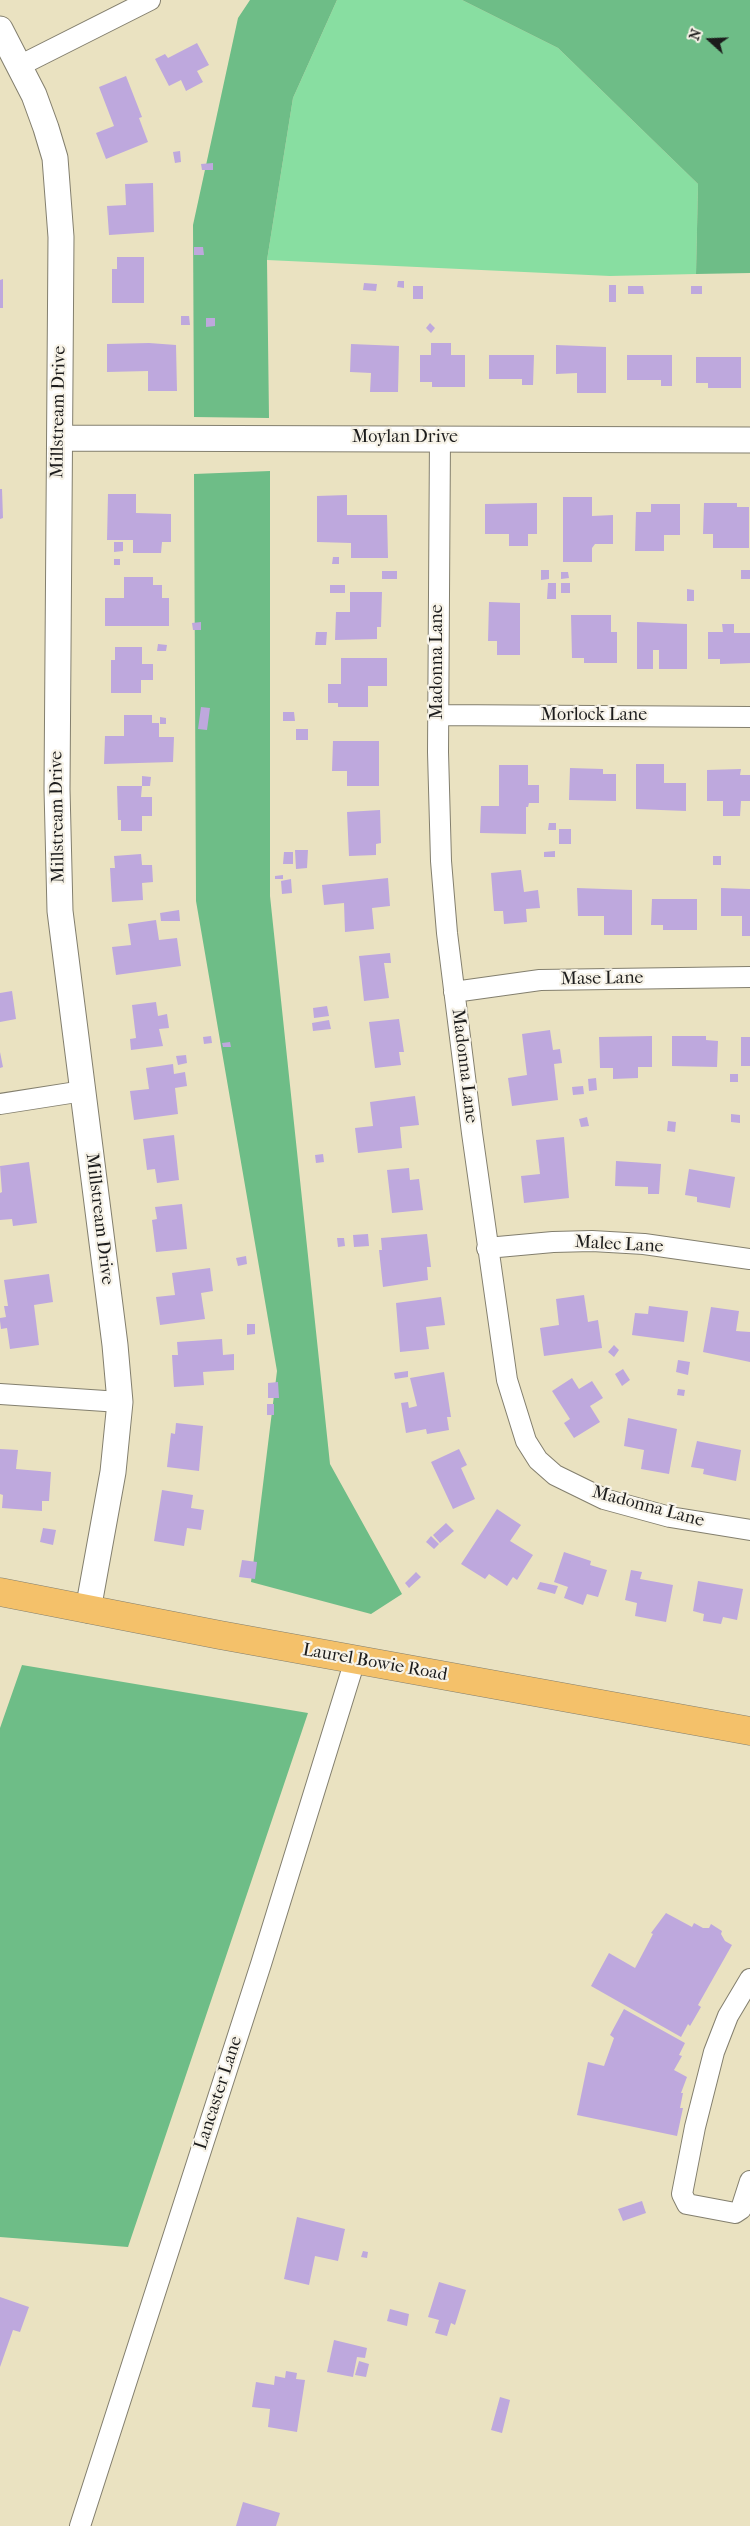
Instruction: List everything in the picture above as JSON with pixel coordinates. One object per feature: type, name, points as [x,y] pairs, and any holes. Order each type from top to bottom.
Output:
[{"type":"main road","name":"Laurel Bowie Road","points":[[0,1592],[355,1660],[750,1731]]},
{"type":"street","points":[[19,66],[150,0]]},
{"type":"street","name":"Millstream Drive","points":[[0,29],[34,95],[55,158],[58,181],[61,237],[58,521],[58,846],[60,911],[115,1345],[120,1402],[114,1472],[88,1610]]},
{"type":"street","name":"Moylan Drive","points":[[60,438],[440,437],[750,440]]},
{"type":"street","name":"Madonna Lane","points":[[440,437],[438,715],[441,861],[454,992],[487,1248],[507,1380],[526,1441],[538,1460],[555,1475],[604,1500],[670,1517],[750,1530]]},
{"type":"street","name":"Morlock Lane","points":[[438,715],[750,717]]},
{"type":"street","name":"Mase Lane","points":[[454,992],[540,980],[750,977]]},
{"type":"street","points":[[0,1104],[83,1091]]},
{"type":"street","name":"Malec Lane","points":[[487,1248],[553,1242],[592,1241],[644,1244],[750,1259]]},
{"type":"street","points":[[0,1394],[120,1402]]},
{"type":"street","name":"Lancaster Lane","points":[[80,2526],[261,1964],[355,1660]]},
{"type":"street","points":[[750,1979],[728,2016],[714,2052],[695,2127],[682,2194],[687,2204],[735,2212],[741,2209],[750,2181]]},
{"type":"green space","points":[[250,0],[337,0],[293,98],[267,260],[269,418],[194,417],[193,225],[238,18]]},
{"type":"green space","points":[[337,0],[462,0],[558,48],[698,184],[696,274],[610,276],[267,260],[293,98]]},
{"type":"green space","points":[[462,0],[750,0],[750,273],[696,274],[698,184],[558,48]]},
{"type":"green space","points":[[270,471],[270,896],[330,1464],[402,1594],[371,1614],[251,1582],[277,1371],[196,901],[194,474]]},
{"type":"green space","points":[[22,1665],[308,1713],[128,2247],[0,2237],[0,1728]]},
{"type":"building","points":[[197,43],[209,65],[197,71],[203,82],[186,91],[181,80],[169,86],[155,59],[165,54],[168,58]]},
{"type":"building","points":[[126,76],[142,117],[139,118],[148,142],[106,159],[96,133],[114,126],[99,87]]},
{"type":"building","points":[[180,151],[181,162],[175,163],[173,152]]},
{"type":"building","points":[[213,163],[213,170],[202,170],[201,164]]},
{"type":"building","points":[[153,183],[154,232],[109,235],[107,206],[126,205],[125,184]]},
{"type":"building","points":[[194,247],[203,247],[204,255],[194,255]]},
{"type":"building","points":[[117,257],[144,257],[144,303],[112,303],[112,269],[117,269]]},
{"type":"building","points":[[3,279],[3,308],[0,308],[0,280]]},
{"type":"building","points":[[398,281],[404,281],[404,288],[397,287]]},
{"type":"building","points":[[364,283],[377,284],[376,291],[363,290]]},
{"type":"building","points":[[609,285],[616,285],[616,302],[609,302]]},
{"type":"building","points":[[413,286],[423,286],[423,299],[413,299]]},
{"type":"building","points":[[628,286],[643,286],[644,294],[628,294]]},
{"type":"building","points":[[691,286],[702,286],[702,294],[691,294]]},
{"type":"building","points":[[181,316],[189,316],[190,325],[181,325]]},
{"type":"building","points":[[206,318],[215,318],[215,326],[206,327]]},
{"type":"building","points":[[430,323],[435,328],[431,333],[426,328]]},
{"type":"building","points":[[149,343],[176,345],[177,391],[148,391],[148,371],[107,372],[107,344]]},
{"type":"building","points":[[431,343],[451,343],[451,355],[465,355],[465,387],[432,387],[432,382],[420,382],[420,355],[431,355]]},
{"type":"building","points":[[351,344],[399,346],[398,392],[370,392],[371,373],[350,372]]},
{"type":"building","points":[[556,345],[606,347],[606,393],[577,393],[577,373],[556,374]]},
{"type":"building","points":[[489,355],[534,355],[533,385],[522,385],[522,379],[489,379]]},
{"type":"building","points":[[627,355],[672,355],[672,386],[661,386],[661,380],[627,380]]},
{"type":"building","points":[[696,357],[741,357],[741,388],[708,388],[708,383],[696,383]]},
{"type":"building","points":[[0,489],[2,489],[3,518],[0,519]]},
{"type":"building","points":[[108,494],[136,494],[136,513],[171,514],[171,542],[162,542],[161,553],[133,553],[133,540],[107,540]]},
{"type":"building","points":[[347,495],[347,515],[387,515],[388,558],[351,558],[351,543],[317,542],[317,496]]},
{"type":"building","points":[[563,497],[592,497],[592,516],[613,515],[613,544],[595,544],[592,548],[592,562],[563,562]]},
{"type":"building","points":[[537,503],[537,534],[528,534],[528,546],[509,546],[509,534],[485,534],[485,504]]},
{"type":"building","points":[[704,503],[737,503],[737,507],[749,507],[749,548],[713,548],[713,534],[703,534]]},
{"type":"building","points":[[651,504],[680,504],[680,535],[664,535],[664,551],[635,551],[636,512],[651,512]]},
{"type":"building","points":[[114,542],[123,542],[123,551],[114,552]]},
{"type":"building","points":[[333,557],[339,557],[339,564],[332,564]]},
{"type":"building","points":[[114,559],[120,559],[120,565],[114,565]]},
{"type":"building","points":[[541,570],[549,570],[549,579],[541,580]]},
{"type":"building","points":[[741,570],[750,570],[750,579],[741,579]]},
{"type":"building","points":[[382,571],[397,571],[397,579],[382,579]]},
{"type":"building","points":[[561,572],[568,572],[569,578],[561,579]]},
{"type":"building","points":[[124,577],[153,577],[153,585],[162,585],[162,598],[169,598],[169,626],[105,626],[105,598],[124,598]]},
{"type":"building","points":[[548,583],[556,583],[556,599],[547,599]]},
{"type":"building","points":[[561,583],[570,583],[570,593],[561,593]]},
{"type":"building","points":[[330,585],[345,585],[345,593],[330,593]]},
{"type":"building","points":[[687,589],[694,590],[694,601],[687,601]]},
{"type":"building","points":[[350,592],[382,592],[381,627],[377,627],[377,639],[335,640],[336,612],[350,612]]},
{"type":"building","points":[[489,602],[520,603],[520,655],[497,655],[497,641],[488,641]]},
{"type":"building","points":[[571,615],[611,615],[611,632],[617,632],[617,663],[584,663],[584,658],[572,658]]},
{"type":"building","points":[[201,622],[201,630],[193,630],[192,623]]},
{"type":"building","points":[[637,622],[687,624],[687,669],[659,669],[659,650],[653,650],[653,669],[637,669]]},
{"type":"building","points":[[722,624],[734,624],[734,633],[750,633],[750,663],[720,664],[720,659],[708,659],[708,632],[723,632]]},
{"type":"building","points":[[316,632],[327,632],[326,645],[315,645]]},
{"type":"building","points":[[158,644],[167,645],[166,651],[157,651]]},
{"type":"building","points":[[115,647],[142,647],[142,664],[153,664],[153,680],[141,680],[141,693],[111,693],[111,660],[115,660]]},
{"type":"building","points":[[341,658],[387,658],[387,686],[368,686],[368,707],[338,707],[338,703],[328,703],[328,684],[341,684]]},
{"type":"building","points":[[201,707],[210,708],[207,730],[198,729]]},
{"type":"building","points":[[283,712],[294,712],[295,721],[283,721]]},
{"type":"building","points":[[124,715],[152,715],[152,723],[159,723],[159,737],[174,737],[173,762],[104,764],[105,736],[124,736]]},
{"type":"building","points":[[160,717],[166,718],[166,724],[160,724]]},
{"type":"building","points":[[296,729],[308,729],[308,740],[296,740]]},
{"type":"building","points":[[333,741],[379,741],[379,786],[347,786],[347,771],[332,771]]},
{"type":"building","points":[[636,764],[664,764],[664,783],[686,783],[686,811],[636,809]]},
{"type":"building","points":[[499,765],[528,765],[528,785],[539,785],[539,803],[529,803],[528,807],[526,807],[526,834],[480,833],[481,806],[499,806]]},
{"type":"building","points":[[570,768],[603,769],[603,774],[616,774],[616,801],[569,800]]},
{"type":"building","points":[[741,769],[740,775],[750,775],[750,801],[741,801],[740,816],[723,816],[723,801],[707,801],[707,770]]},
{"type":"building","points":[[142,776],[151,777],[150,786],[142,786]]},
{"type":"building","points":[[117,786],[142,786],[141,797],[152,797],[152,816],[142,816],[142,831],[121,831],[121,820],[118,820]]},
{"type":"building","points":[[380,810],[381,843],[376,844],[376,855],[349,856],[347,812]]},
{"type":"building","points":[[549,823],[556,823],[556,830],[548,830]]},
{"type":"building","points":[[559,829],[571,829],[571,844],[559,844]]},
{"type":"building","points":[[295,850],[308,850],[307,868],[296,869]]},
{"type":"building","points":[[555,851],[555,857],[544,857],[544,852]]},
{"type":"building","points":[[284,852],[293,852],[293,864],[283,864]]},
{"type":"building","points":[[141,854],[142,865],[152,865],[153,882],[142,883],[143,900],[112,902],[110,868],[115,868],[114,856]]},
{"type":"building","points":[[713,856],[721,856],[721,865],[713,865]]},
{"type":"building","points":[[521,870],[524,892],[538,890],[540,908],[526,909],[527,922],[504,924],[503,911],[494,911],[491,873]]},
{"type":"building","points":[[283,875],[283,879],[275,879],[275,876]]},
{"type":"building","points":[[388,878],[390,906],[372,908],[374,929],[345,932],[344,903],[324,905],[322,885]]},
{"type":"building","points":[[291,879],[292,893],[282,894],[281,881]]},
{"type":"building","points":[[577,888],[632,890],[632,935],[604,935],[604,916],[578,916]]},
{"type":"building","points":[[721,888],[750,889],[750,936],[742,936],[742,916],[721,916]]},
{"type":"building","points":[[652,899],[697,899],[697,930],[663,930],[663,925],[651,925]]},
{"type":"building","points":[[179,910],[180,921],[161,921],[160,913]]},
{"type":"building","points":[[156,920],[159,940],[177,938],[181,966],[116,975],[112,947],[131,945],[128,924]]},
{"type":"building","points":[[390,953],[391,963],[384,963],[389,998],[364,1001],[359,956]]},
{"type":"building","points":[[12,991],[16,1019],[0,1022],[0,993]]},
{"type":"building","points":[[156,1002],[158,1016],[167,1014],[169,1028],[159,1029],[163,1046],[131,1050],[130,1039],[136,1038],[132,1005]]},
{"type":"building","points":[[327,1006],[329,1016],[314,1018],[313,1008]]},
{"type":"building","points":[[399,1019],[404,1052],[399,1052],[401,1065],[375,1068],[369,1022]]},
{"type":"building","points":[[329,1020],[331,1029],[313,1031],[312,1023]]},
{"type":"building","points":[[550,1030],[553,1050],[560,1049],[562,1063],[554,1064],[558,1100],[512,1106],[508,1078],[527,1075],[522,1034]]},
{"type":"building","points":[[211,1036],[212,1043],[204,1044],[203,1037]]},
{"type":"building","points":[[652,1036],[652,1067],[638,1067],[638,1078],[613,1079],[613,1068],[600,1068],[599,1037]]},
{"type":"building","points":[[672,1036],[706,1036],[706,1040],[718,1041],[717,1067],[672,1066]]},
{"type":"building","points":[[741,1037],[750,1037],[750,1066],[741,1066]]},
{"type":"building","points":[[230,1042],[231,1047],[223,1047],[222,1043]]},
{"type":"building","points":[[0,1052],[3,1067],[0,1068]]},
{"type":"building","points":[[186,1055],[187,1063],[178,1065],[176,1056]]},
{"type":"building","points":[[173,1064],[174,1074],[185,1072],[187,1086],[175,1088],[178,1114],[134,1120],[130,1091],[149,1089],[146,1068]]},
{"type":"building","points":[[730,1074],[738,1074],[738,1082],[730,1082]]},
{"type":"building","points":[[596,1078],[597,1090],[589,1091],[588,1079]]},
{"type":"building","points":[[583,1086],[584,1094],[573,1095],[572,1087]]},
{"type":"building","points":[[415,1096],[419,1125],[400,1127],[402,1148],[358,1153],[355,1128],[373,1126],[370,1102]]},
{"type":"building","points":[[731,1114],[740,1115],[740,1123],[731,1122]]},
{"type":"building","points":[[587,1117],[589,1126],[581,1127],[579,1119]]},
{"type":"building","points":[[668,1121],[676,1122],[675,1132],[667,1131]]},
{"type":"building","points":[[174,1135],[179,1180],[157,1183],[155,1169],[147,1170],[143,1139]]},
{"type":"building","points":[[564,1137],[569,1198],[524,1203],[521,1176],[540,1174],[536,1140]]},
{"type":"building","points":[[323,1154],[324,1162],[316,1163],[315,1155]]},
{"type":"building","points":[[616,1161],[661,1164],[659,1194],[648,1194],[648,1187],[615,1186]]},
{"type":"building","points":[[29,1162],[37,1223],[13,1226],[12,1219],[0,1220],[0,1193],[2,1192],[0,1166]]},
{"type":"building","points":[[409,1168],[410,1180],[419,1179],[423,1210],[392,1213],[387,1170]]},
{"type":"building","points":[[689,1169],[735,1177],[730,1208],[697,1202],[697,1197],[685,1195]]},
{"type":"building","points":[[182,1204],[187,1249],[156,1252],[152,1220],[157,1219],[155,1207]]},
{"type":"building","points":[[368,1234],[369,1246],[354,1247],[353,1235]]},
{"type":"building","points":[[427,1234],[431,1267],[427,1267],[428,1280],[383,1287],[379,1250],[382,1250],[381,1238]]},
{"type":"building","points":[[337,1238],[344,1238],[345,1246],[338,1247]]},
{"type":"building","points":[[246,1256],[247,1264],[238,1266],[236,1258]]},
{"type":"building","points":[[210,1268],[213,1291],[201,1293],[205,1319],[160,1325],[156,1297],[175,1295],[172,1273]]},
{"type":"building","points":[[49,1274],[53,1302],[34,1305],[39,1345],[10,1349],[7,1328],[1,1329],[0,1321],[0,1318],[6,1317],[4,1306],[8,1306],[4,1280]]},
{"type":"building","points":[[584,1295],[588,1322],[598,1320],[602,1348],[544,1356],[540,1328],[559,1325],[556,1299]]},
{"type":"building","points":[[441,1297],[445,1325],[426,1327],[429,1349],[400,1352],[396,1303]]},
{"type":"building","points":[[649,1306],[688,1311],[684,1342],[632,1335],[635,1313],[648,1314]]},
{"type":"building","points":[[711,1307],[739,1311],[736,1331],[750,1332],[750,1362],[703,1352]]},
{"type":"building","points":[[247,1324],[255,1324],[255,1334],[247,1335]]},
{"type":"building","points":[[222,1339],[223,1355],[234,1354],[234,1370],[203,1372],[204,1385],[174,1387],[172,1355],[178,1355],[177,1342]]},
{"type":"building","points":[[614,1345],[619,1350],[614,1357],[608,1352]]},
{"type":"building","points":[[678,1360],[690,1362],[688,1375],[676,1372]]},
{"type":"building","points":[[623,1369],[630,1380],[622,1386],[615,1374]]},
{"type":"building","points":[[408,1371],[408,1377],[395,1379],[394,1373]]},
{"type":"building","points":[[444,1372],[451,1417],[447,1417],[449,1430],[427,1434],[426,1429],[406,1433],[401,1403],[408,1402],[409,1408],[417,1406],[410,1378]]},
{"type":"building","points":[[572,1378],[579,1389],[592,1381],[603,1398],[590,1406],[600,1422],[574,1438],[564,1423],[570,1419],[552,1391]]},
{"type":"building","points":[[278,1382],[279,1398],[268,1398],[268,1383]]},
{"type":"building","points":[[678,1389],[685,1390],[684,1396],[677,1395]]},
{"type":"building","points":[[267,1404],[274,1404],[274,1415],[267,1415]]},
{"type":"building","points":[[628,1418],[677,1429],[669,1474],[641,1469],[644,1450],[624,1446]]},
{"type":"building","points":[[176,1423],[203,1426],[199,1471],[167,1467],[171,1433],[175,1434]]},
{"type":"building","points":[[697,1441],[741,1450],[736,1481],[703,1474],[704,1469],[691,1467]]},
{"type":"building","points":[[0,1449],[18,1450],[16,1469],[51,1472],[49,1501],[42,1501],[42,1511],[2,1508],[3,1495],[0,1494]]},
{"type":"building","points":[[459,1449],[467,1465],[461,1468],[475,1499],[453,1509],[431,1462]]},
{"type":"building","points":[[162,1490],[193,1495],[191,1508],[204,1510],[201,1530],[187,1528],[184,1546],[154,1541]]},
{"type":"building","points":[[497,1509],[521,1525],[510,1541],[533,1555],[517,1580],[513,1577],[507,1586],[489,1574],[485,1579],[461,1564]]},
{"type":"building","points":[[446,1523],[454,1531],[440,1543],[433,1535]]},
{"type":"building","points":[[43,1528],[56,1530],[53,1545],[40,1542]]},
{"type":"building","points":[[431,1536],[439,1544],[434,1549],[426,1542]]},
{"type":"building","points":[[564,1552],[591,1561],[590,1565],[607,1570],[598,1597],[587,1594],[583,1605],[564,1598],[568,1587],[554,1582]]},
{"type":"building","points":[[242,1560],[257,1562],[255,1579],[239,1577]]},
{"type":"building","points":[[631,1570],[642,1572],[640,1579],[673,1585],[666,1622],[635,1616],[637,1603],[625,1600]]},
{"type":"building","points":[[416,1572],[421,1577],[409,1588],[405,1583]]},
{"type":"building","points":[[698,1581],[743,1589],[737,1620],[723,1617],[721,1624],[703,1621],[704,1614],[693,1611]]},
{"type":"building","points":[[540,1582],[558,1586],[555,1594],[537,1589]]},
{"type":"building","points":[[666,1913],[692,1927],[694,1923],[703,1928],[709,1928],[711,1924],[722,1931],[721,1934],[725,1941],[732,1945],[698,2005],[701,2007],[681,2037],[591,1986],[609,1953],[635,1968],[653,1934],[651,1933]]},
{"type":"building","points":[[624,2009],[685,2043],[679,2055],[682,2056],[674,2070],[687,2077],[681,2093],[683,2093],[680,2108],[683,2108],[677,2136],[577,2115],[588,2062],[604,2066],[614,2038],[610,2035]]},
{"type":"building","points":[[642,2201],[646,2213],[623,2221],[618,2209]]},
{"type":"building","points":[[297,2217],[345,2229],[338,2261],[315,2256],[309,2285],[284,2279]]},
{"type":"building","points":[[363,2251],[368,2252],[367,2258],[361,2257]]},
{"type":"building","points":[[439,2282],[466,2290],[455,2325],[451,2323],[447,2336],[435,2333],[439,2320],[428,2317]]},
{"type":"building","points":[[0,2297],[29,2307],[20,2332],[13,2330],[0,2367]]},
{"type":"building","points":[[390,2309],[409,2314],[407,2326],[387,2321]]},
{"type":"building","points":[[334,2340],[367,2348],[365,2358],[357,2357],[353,2377],[327,2372]]},
{"type":"building","points":[[359,2361],[369,2364],[366,2377],[355,2375]]},
{"type":"building","points":[[286,2371],[297,2373],[296,2379],[305,2380],[297,2432],[268,2427],[270,2409],[252,2407],[256,2382],[274,2385],[275,2376],[285,2378]]},
{"type":"building","points":[[500,2397],[510,2400],[502,2433],[491,2430]]},
{"type":"building","points":[[243,2502],[280,2513],[276,2526],[236,2526]]}]
